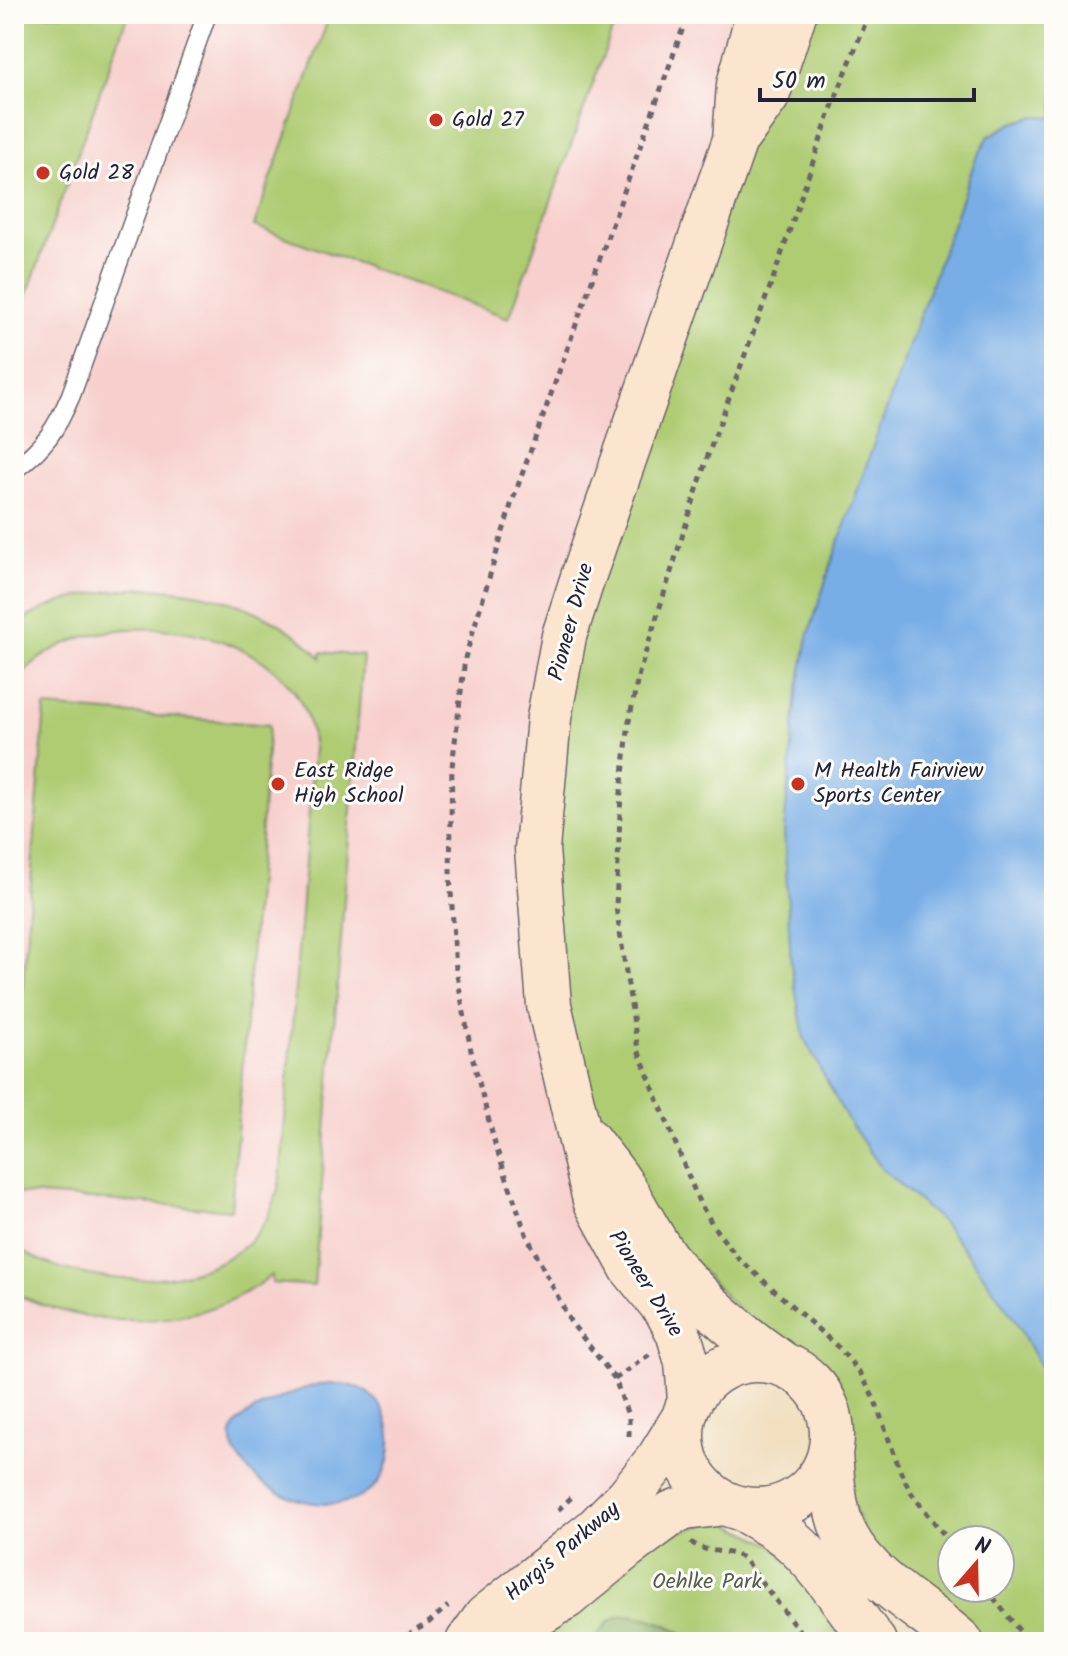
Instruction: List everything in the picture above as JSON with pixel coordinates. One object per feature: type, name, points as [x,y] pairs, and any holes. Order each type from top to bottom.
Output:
[{"type":"street","name":"Pioneer Drive","points":[[686,1410],[687,1362],[678,1332],[667,1311],[632,1268],[595,1200],[549,1005],[537,849],[549,718],[564,636],[735,140],[739,85],[758,14]]},
{"type":"street","name":"Pioneer Drive","points":[[735,140],[767,96],[794,14]]},
{"type":"street","name":"Pioneer Drive","points":[[576,1124],[620,1182],[663,1255],[679,1275],[728,1323],[781,1363]]},
{"type":"street","points":[[874,1642],[818,1569],[793,1542],[705,1490],[691,1472],[683,1451],[686,1410],[710,1376],[731,1364],[755,1360],[781,1363],[804,1376],[823,1398],[832,1426],[830,1454],[835,1500],[848,1541],[877,1575],[961,1642]]},
{"type":"street","name":"Hargis Parkway","points":[[468,1642],[486,1617],[595,1530],[617,1508],[659,1458],[686,1410]]},
{"type":"street","points":[[733,1506],[770,1509],[791,1503],[808,1491],[822,1474],[830,1454]]},
{"type":"street","name":"Hargis Parkway","points":[[491,1642],[567,1596],[672,1513],[685,1508],[733,1506]]},
{"type":"lane","points":[[14,470],[49,438],[71,395],[207,14]]},
{"type":"path","points":[[869,14],[830,112],[713,440],[639,673],[629,721],[621,792],[616,907],[638,1050],[699,1202],[738,1258],[839,1348],[861,1374],[912,1494],[936,1525]]},
{"type":"path","points":[[615,1379],[629,1418],[630,1435],[624,1447]]},
{"type":"path","points":[[558,1510],[582,1489]]},
{"type":"path","points":[[688,1536],[701,1549],[735,1553],[743,1558],[808,1642]]},
{"type":"path","points":[[397,1642],[428,1623],[451,1602]]},
{"type":"path","points":[[998,1604],[1028,1642]]},
{"type":"shaded area","name":"East Ridge High School","points":[[14,14],[758,14],[690,1400],[468,1642],[14,1642]]},
{"type":"green space","name":"Gold 28","points":[[14,14],[128,14],[14,331]]},
{"type":"green space","name":"Gold 27","points":[[330,14],[618,14],[509,318],[254,226]]},
{"type":"green space","name":"M Health Fairview Sports Center","points":[[794,14],[1054,14],[1054,1642],[961,1642],[877,1575],[832,1440],[826,1408],[816,1390],[620,1182],[549,1005],[549,718]]},
{"type":"green space","points":[[147,588],[195,593],[242,606],[284,627],[321,658],[322,652],[363,656],[314,1286],[272,1283],[272,1275],[243,1294],[212,1307],[179,1316],[146,1320],[78,1315],[14,1293],[14,1246],[71,1271],[140,1279],[175,1276],[207,1267],[235,1253],[263,1225],[279,1187],[281,1170],[314,747],[306,714],[289,685],[263,661],[229,644],[191,633],[150,629],[110,631],[72,641],[39,659],[14,684],[14,626],[29,616],[78,597]]},
{"type":"green space","points":[[45,707],[269,725],[231,1210],[14,1193],[14,1095]]},
{"type":"green space","name":"Oehlke Park","points":[[722,1520],[775,1546],[853,1642],[503,1642],[643,1542]]},
{"type":"green space","points":[[624,1615],[662,1623],[695,1642],[595,1642],[606,1625]]},
{"type":"water","points":[[1035,116],[1054,117],[1054,1392],[1016,1322],[975,1263],[942,1222],[882,1169],[847,1119],[804,1038],[791,965],[784,831],[796,703],[808,637],[830,567],[975,161],[989,136]]},
{"type":"water","points":[[320,1384],[351,1386],[368,1393],[386,1417],[390,1435],[389,1459],[382,1477],[370,1490],[355,1499],[338,1503],[298,1500],[272,1489],[245,1466],[232,1441],[232,1432],[242,1418],[288,1395]]},
{"type":"place","name":"Gold 27","points":[[436,120]]},
{"type":"place","name":"Gold 28","points":[[43,173]]},
{"type":"place","name":"East Ridge High School","points":[[278,784]]},
{"type":"place","name":"M Health Fairview Sports Center","points":[[798,784]]}]
